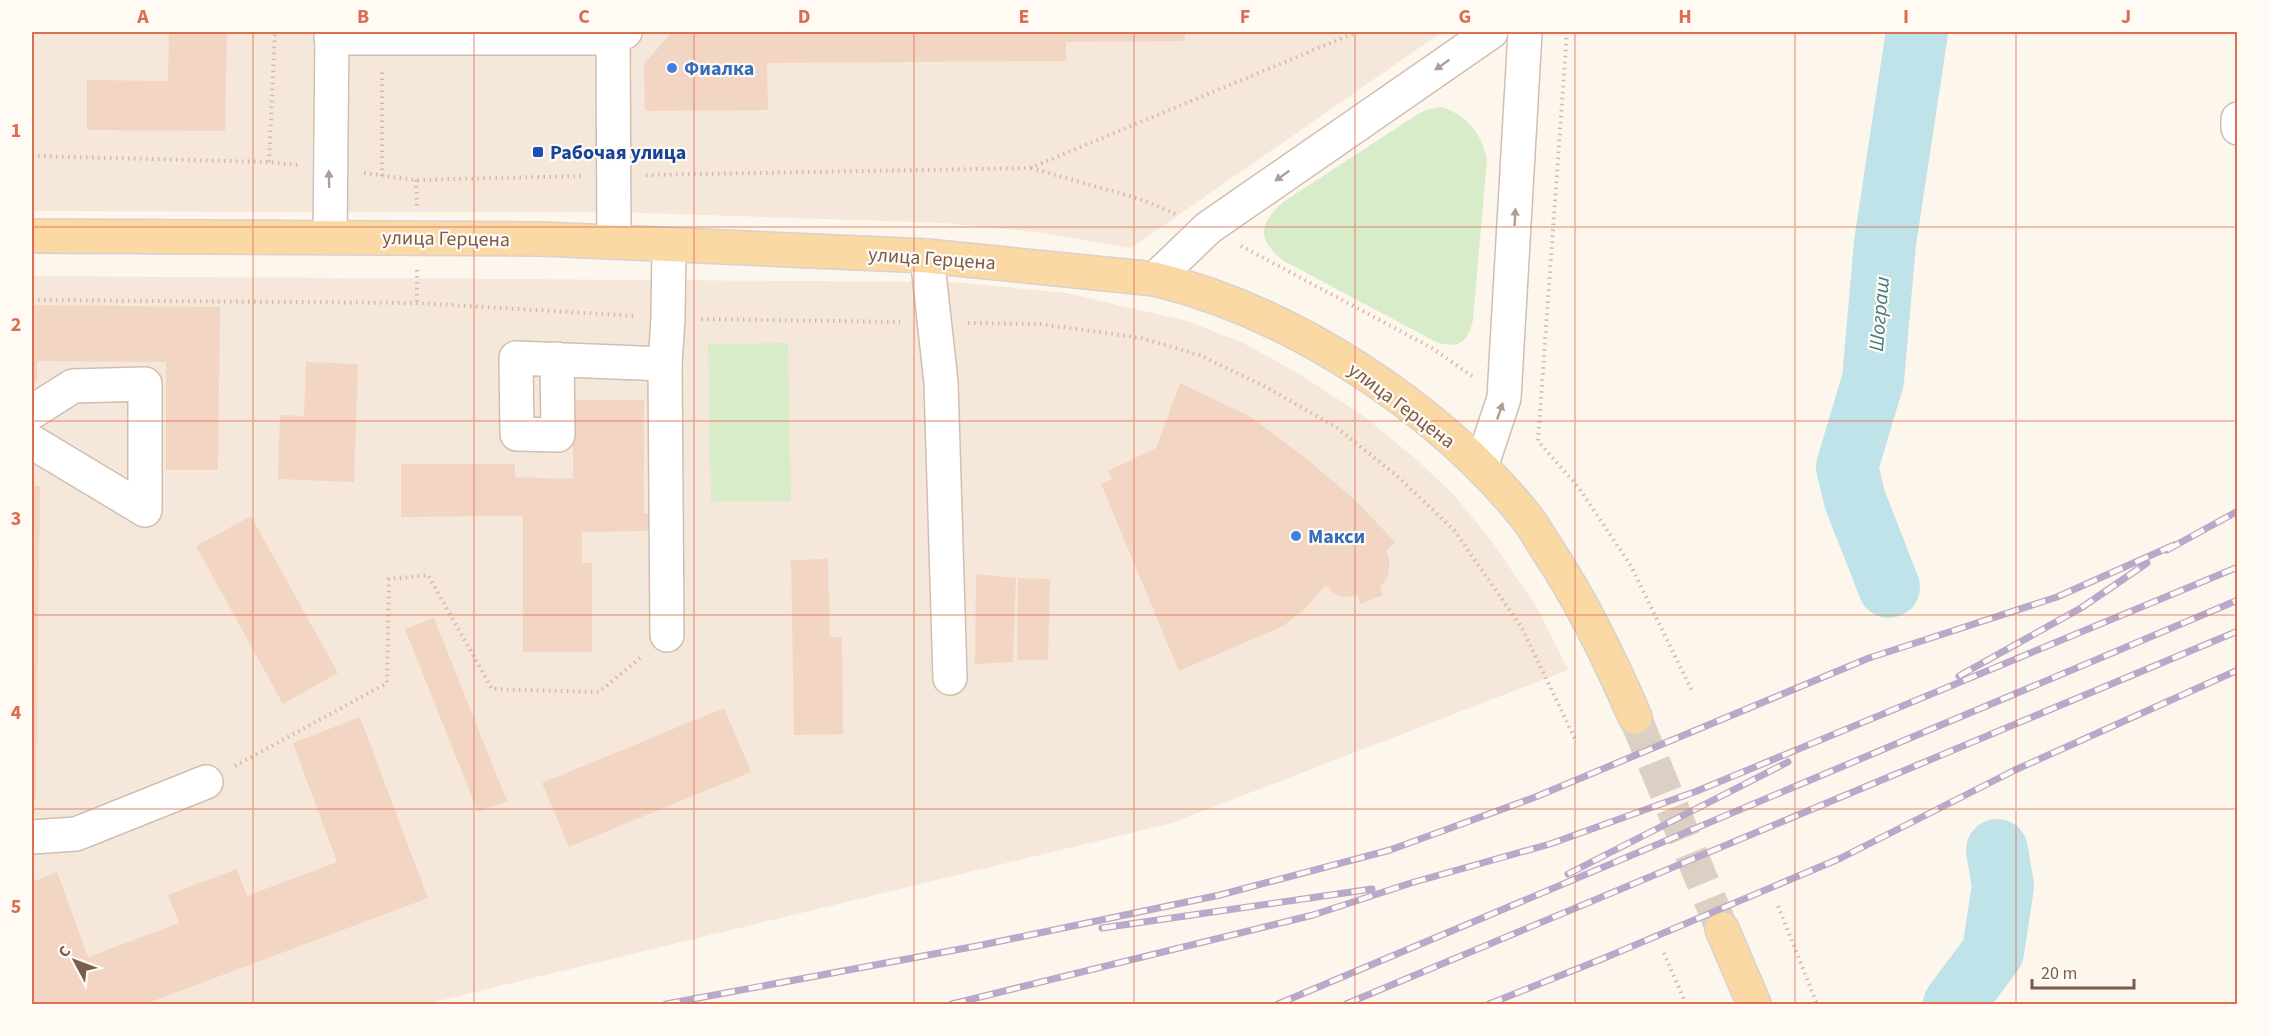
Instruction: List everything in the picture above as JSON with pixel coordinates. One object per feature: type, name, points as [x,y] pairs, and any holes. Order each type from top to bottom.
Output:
[{"type":"main road","name":"улица Герцена","points":[[32,236],[542,239],[927,256],[1155,279],[1191,288],[1261,315],[1317,343],[1387,389],[1481,466],[1527,519],[1576,592],[1607,653],[1635,717]]},
{"type":"main road","points":[[1722,928],[1752,1001]]},
{"type":"street","points":[[1155,279],[1208,228],[1491,32]]},
{"type":"street","points":[[1481,466],[1504,398],[1525,32]]},
{"type":"street","points":[[330,237],[332,35],[382,39],[619,35],[613,176],[614,242]]},
{"type":"street","points":[[2238,119],[2238,128]]},
{"type":"street","points":[[667,635],[665,364],[669,245]]},
{"type":"street","points":[[927,256],[941,382],[950,678]]},
{"type":"street","points":[[557,359],[665,364]]},
{"type":"street","points":[[32,412],[73,386],[145,384],[145,510],[32,442]]},
{"type":"street","points":[[32,837],[76,834],[206,782]]},
{"type":"path","points":[[268,162],[275,32]]},
{"type":"path","points":[[1030,168],[1357,32]]},
{"type":"path","points":[[1538,441],[1567,32]]},
{"type":"path","points":[[382,39],[382,176]]},
{"type":"path","points":[[32,156],[268,162],[416,180],[1030,168],[1140,199],[1208,228],[1432,348],[1504,398],[1579,488],[1631,566],[1693,693]]},
{"type":"path","points":[[32,300],[417,303],[668,318],[1040,324],[1141,338],[1198,355],[1266,387],[1336,427],[1396,475],[1454,530],[1522,628],[1576,741]]},
{"type":"path","points":[[206,782],[387,683],[389,579],[428,575],[492,689],[599,692],[667,635]]},
{"type":"path","points":[[1778,906],[1817,1005]]},
{"type":"path","points":[[1664,953],[1686,1005]]},
{"type":"shaded area","points":[[32,32],[314,32],[312,212],[32,211]]},
{"type":"shaded area","points":[[350,32],[1442,32],[1131,248],[1037,232],[944,223],[614,212],[348,212]]},
{"type":"shaded area","points":[[32,276],[953,282],[1066,293],[1187,321],[1243,343],[1296,372],[1361,414],[1416,459],[1455,496],[1493,543],[1538,609],[1568,670],[1172,823],[426,1004],[32,1004]]},
{"type":"green space","points":[[1441,107],[1458,115],[1471,126],[1481,141],[1487,159],[1473,320],[1465,339],[1451,345],[1436,342],[1284,261],[1269,246],[1264,232],[1269,218],[1283,202],[1418,114]]},
{"type":"green space","points":[[788,343],[791,501],[711,502],[708,344]]},
{"type":"building","points":[[169,32],[227,32],[225,131],[87,130],[87,80],[168,81]]},
{"type":"building","points":[[672,32],[1185,32],[1185,41],[1066,42],[1066,61],[767,63],[768,110],[645,111],[644,64]]},
{"type":"building","points":[[32,305],[220,307],[218,470],[166,470],[166,362],[37,361],[37,383],[32,382]]},
{"type":"building","points":[[306,362],[358,364],[354,482],[278,479],[280,415],[304,416]]},
{"type":"building","points":[[1180,383],[1251,417],[1303,456],[1354,499],[1395,542],[1386,551],[1389,570],[1387,579],[1380,586],[1383,595],[1361,604],[1357,595],[1340,596],[1326,585],[1306,608],[1283,626],[1179,671],[1101,484],[1112,479],[1108,471],[1156,448]]},
{"type":"building","points":[[573,400],[644,400],[644,513],[650,513],[650,531],[582,532],[582,563],[592,563],[592,652],[523,652],[523,516],[401,517],[401,464],[515,464],[515,477],[573,479]]},
{"type":"building","points":[[32,486],[40,486],[36,799],[32,799]]},
{"type":"building","points":[[251,516],[338,673],[283,704],[196,546]]},
{"type":"building","points":[[828,559],[830,637],[842,637],[843,734],[794,735],[791,560]]},
{"type":"building","points":[[976,574],[1016,578],[1013,662],[975,664]]},
{"type":"building","points":[[1018,578],[1050,579],[1048,660],[1017,660]]},
{"type":"building","points":[[434,618],[507,801],[478,812],[405,629]]},
{"type":"building","points":[[724,708],[751,772],[569,847],[542,783]]},
{"type":"building","points":[[360,717],[428,898],[145,1004],[32,1004],[32,882],[57,872],[88,957],[179,923],[168,895],[237,869],[247,896],[337,862],[293,743]]},
{"type":"waterway","name":"Шограш","points":[[1889,587],[1855,500],[1847,467],[1873,380],[1885,243],[1917,32]]},
{"type":"waterway","name":"Шограш","points":[[1954,1004],[1993,952],[2003,886],[1997,850]]},
{"type":"tunnel","points":[[1635,717],[1722,929]]},
{"type":"railway","points":[[2167,550],[2238,511]]},
{"type":"railway","points":[[666,1004],[982,945],[1220,895],[1390,850],[1533,798],[1869,658],[2057,597],[2174,545]]},
{"type":"railway","points":[[1959,676],[2081,608],[2147,563]]},
{"type":"railway","points":[[952,1004],[1313,915],[1411,883],[1550,844],[1697,791],[2238,567]]},
{"type":"railway","points":[[1278,1004],[2238,600]]},
{"type":"railway","points":[[1346,1004],[2238,631]]},
{"type":"railway","points":[[1489,1004],[1841,858],[2015,770],[2238,670]]},
{"type":"railway","points":[[1568,874],[1788,762]]},
{"type":"railway","points":[[1102,928],[1372,889]]},
{"type":"place","name":"Фиалка","points":[[672,68]]},
{"type":"place","name":"Рабочая улица","points":[[538,152]]},
{"type":"place","name":"Макси","points":[[1296,536]]}]
